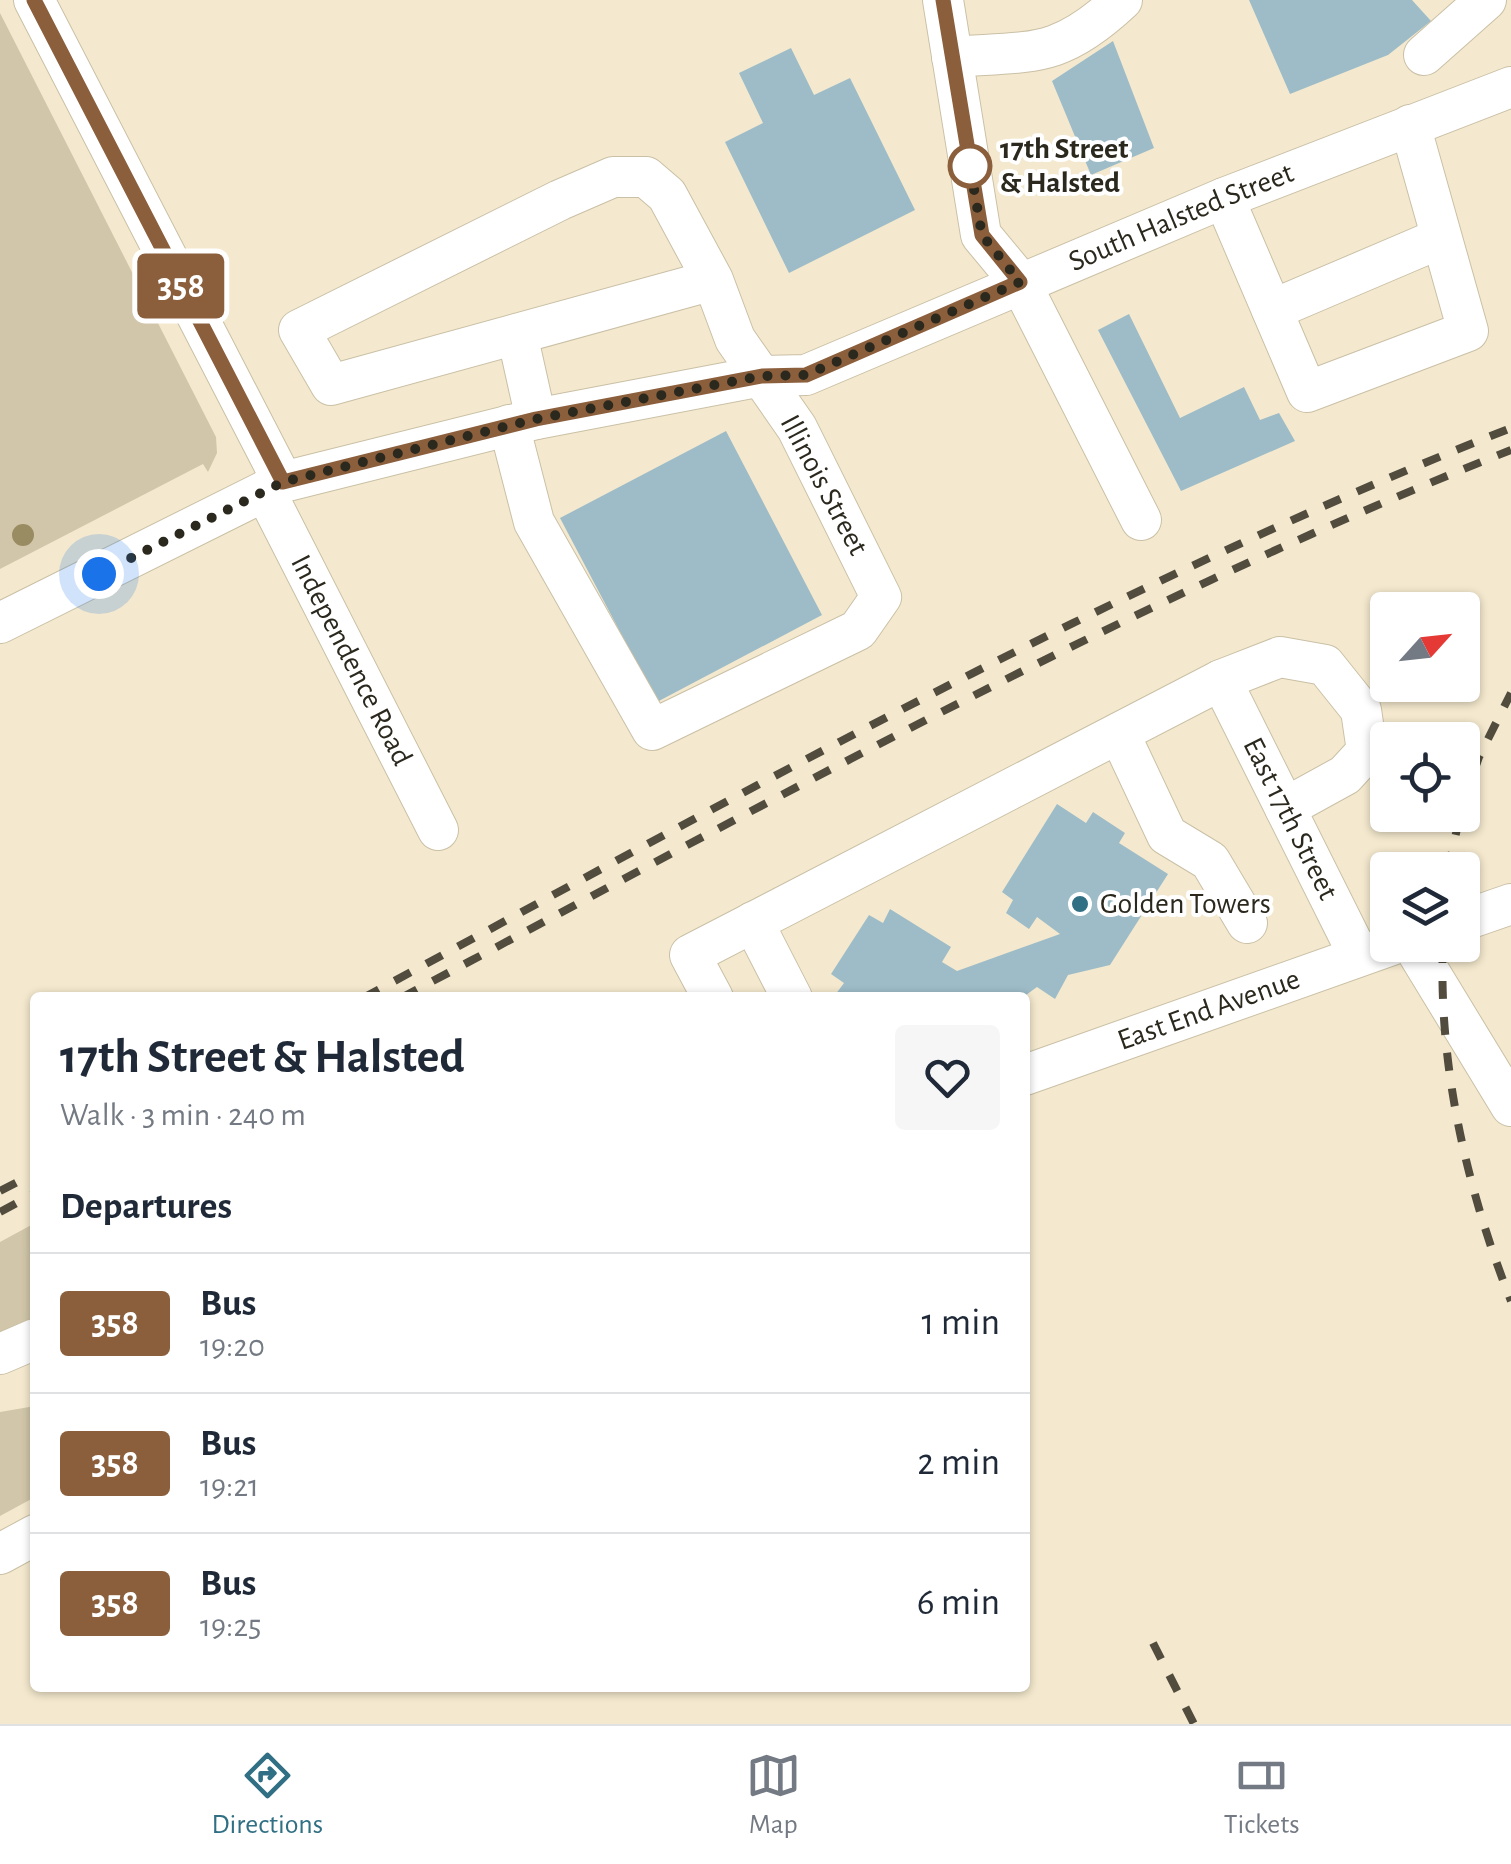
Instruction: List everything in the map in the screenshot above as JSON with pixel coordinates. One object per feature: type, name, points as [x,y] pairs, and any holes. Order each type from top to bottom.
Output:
[{"type":"street","name":"Independence Road","points":[[34,0],[438,830]]},
{"type":"street","points":[[943,0],[982,235],[1020,282],[1142,520]]},
{"type":"street","points":[[952,58],[1055,49],[1092,28],[1122,0]]},
{"type":"street","points":[[1424,55],[1486,0]]},
{"type":"street","name":"South Halsted Street","points":[[0,623],[274,487],[523,422],[762,376],[806,375],[1224,198],[1511,87]]},
{"type":"street","points":[[1224,198],[1307,392],[1468,331],[1410,125]]},
{"type":"street","name":"Illinois Street","points":[[517,334],[331,385],[299,330],[560,200],[630,174],[646,176],[668,195],[712,280],[736,339],[797,428],[882,597],[858,630],[652,730],[534,522],[523,422]]},
{"type":"street","points":[[1272,310],[1442,238]]},
{"type":"street","points":[[523,422],[517,334],[712,280]]},
{"type":"street","points":[[709,992],[690,955],[1221,680],[1280,657],[1325,665],[1361,710],[1367,752],[1346,775],[1286,808]]},
{"type":"street","name":"East 17th Street","points":[[1221,680],[1286,808],[1370,942]]},
{"type":"street","points":[[1119,733],[1167,835],[1210,861],[1247,924]]},
{"type":"street","points":[[1480,915],[1511,904]]},
{"type":"street","points":[[753,922],[789,992]]},
{"type":"street","name":"East End Avenue","points":[[1030,1073],[1370,952]]},
{"type":"street","points":[[1423,962],[1511,1106]]},
{"type":"street","points":[[0,1354],[30,1341]]},
{"type":"street","points":[[0,1554],[30,1538]]},
{"type":"shaded area","points":[[0,13],[216,437],[217,453],[208,472],[203,464],[0,569]]},
{"type":"shaded area","points":[[30,1226],[30,1322],[0,1336],[0,1242]]},
{"type":"shaded area","points":[[30,1407],[30,1500],[0,1516],[0,1412]]},
{"type":"building","points":[[1249,0],[1412,0],[1431,21],[1388,55],[1290,94]]},
{"type":"building","points":[[1113,41],[1154,148],[1091,175],[1052,81]]},
{"type":"building","points":[[791,48],[814,95],[850,78],[915,210],[789,273],[725,142],[763,123],[739,73]]},
{"type":"building","points":[[1129,314],[1180,418],[1244,387],[1260,420],[1279,413],[1295,441],[1181,491],[1098,330]]},
{"type":"building","points":[[726,431],[822,615],[657,702],[560,518]]},
{"type":"building","name":"Golden Towers","points":[[1057,804],[1086,823],[1093,812],[1125,833],[1119,843],[1168,874],[1110,965],[1068,975],[1055,999],[1037,987],[1030,992],[837,992],[844,983],[831,974],[869,915],[883,923],[890,909],[951,947],[942,962],[957,971],[1060,934],[1037,917],[1029,929],[1006,913],[1013,900],[1002,892]]},
{"type":"railway","points":[[374,992],[786,770],[1072,624],[1363,489],[1511,428]]},
{"type":"railway","points":[[412,992],[811,779],[1087,639],[1368,509],[1511,450]]},
{"type":"railway","points":[[1480,755],[1511,693]]},
{"type":"railway","points":[[1452,852],[1456,832]]},
{"type":"railway","points":[[1443,962],[1445,1036],[1459,1126],[1481,1215],[1511,1301]]},
{"type":"railway","points":[[0,1191],[30,1176]]},
{"type":"railway","points":[[0,1212],[30,1196]]},
{"type":"railway","points":[[1153,1643],[1194,1724]]},
{"type":"bus line","name":"358","points":[[34,0],[283,482],[536,419],[762,376],[806,375],[1020,282],[982,235],[943,0]]},
{"type":"place","name":"17th Street & Halsted","points":[[970,166]]},
{"type":"place","name":"Golden Towers","points":[[1080,904]]},
{"type":"route","points":[[99,574],[283,482],[536,419],[762,376],[806,375],[1020,282],[982,235],[970,166]]}]
